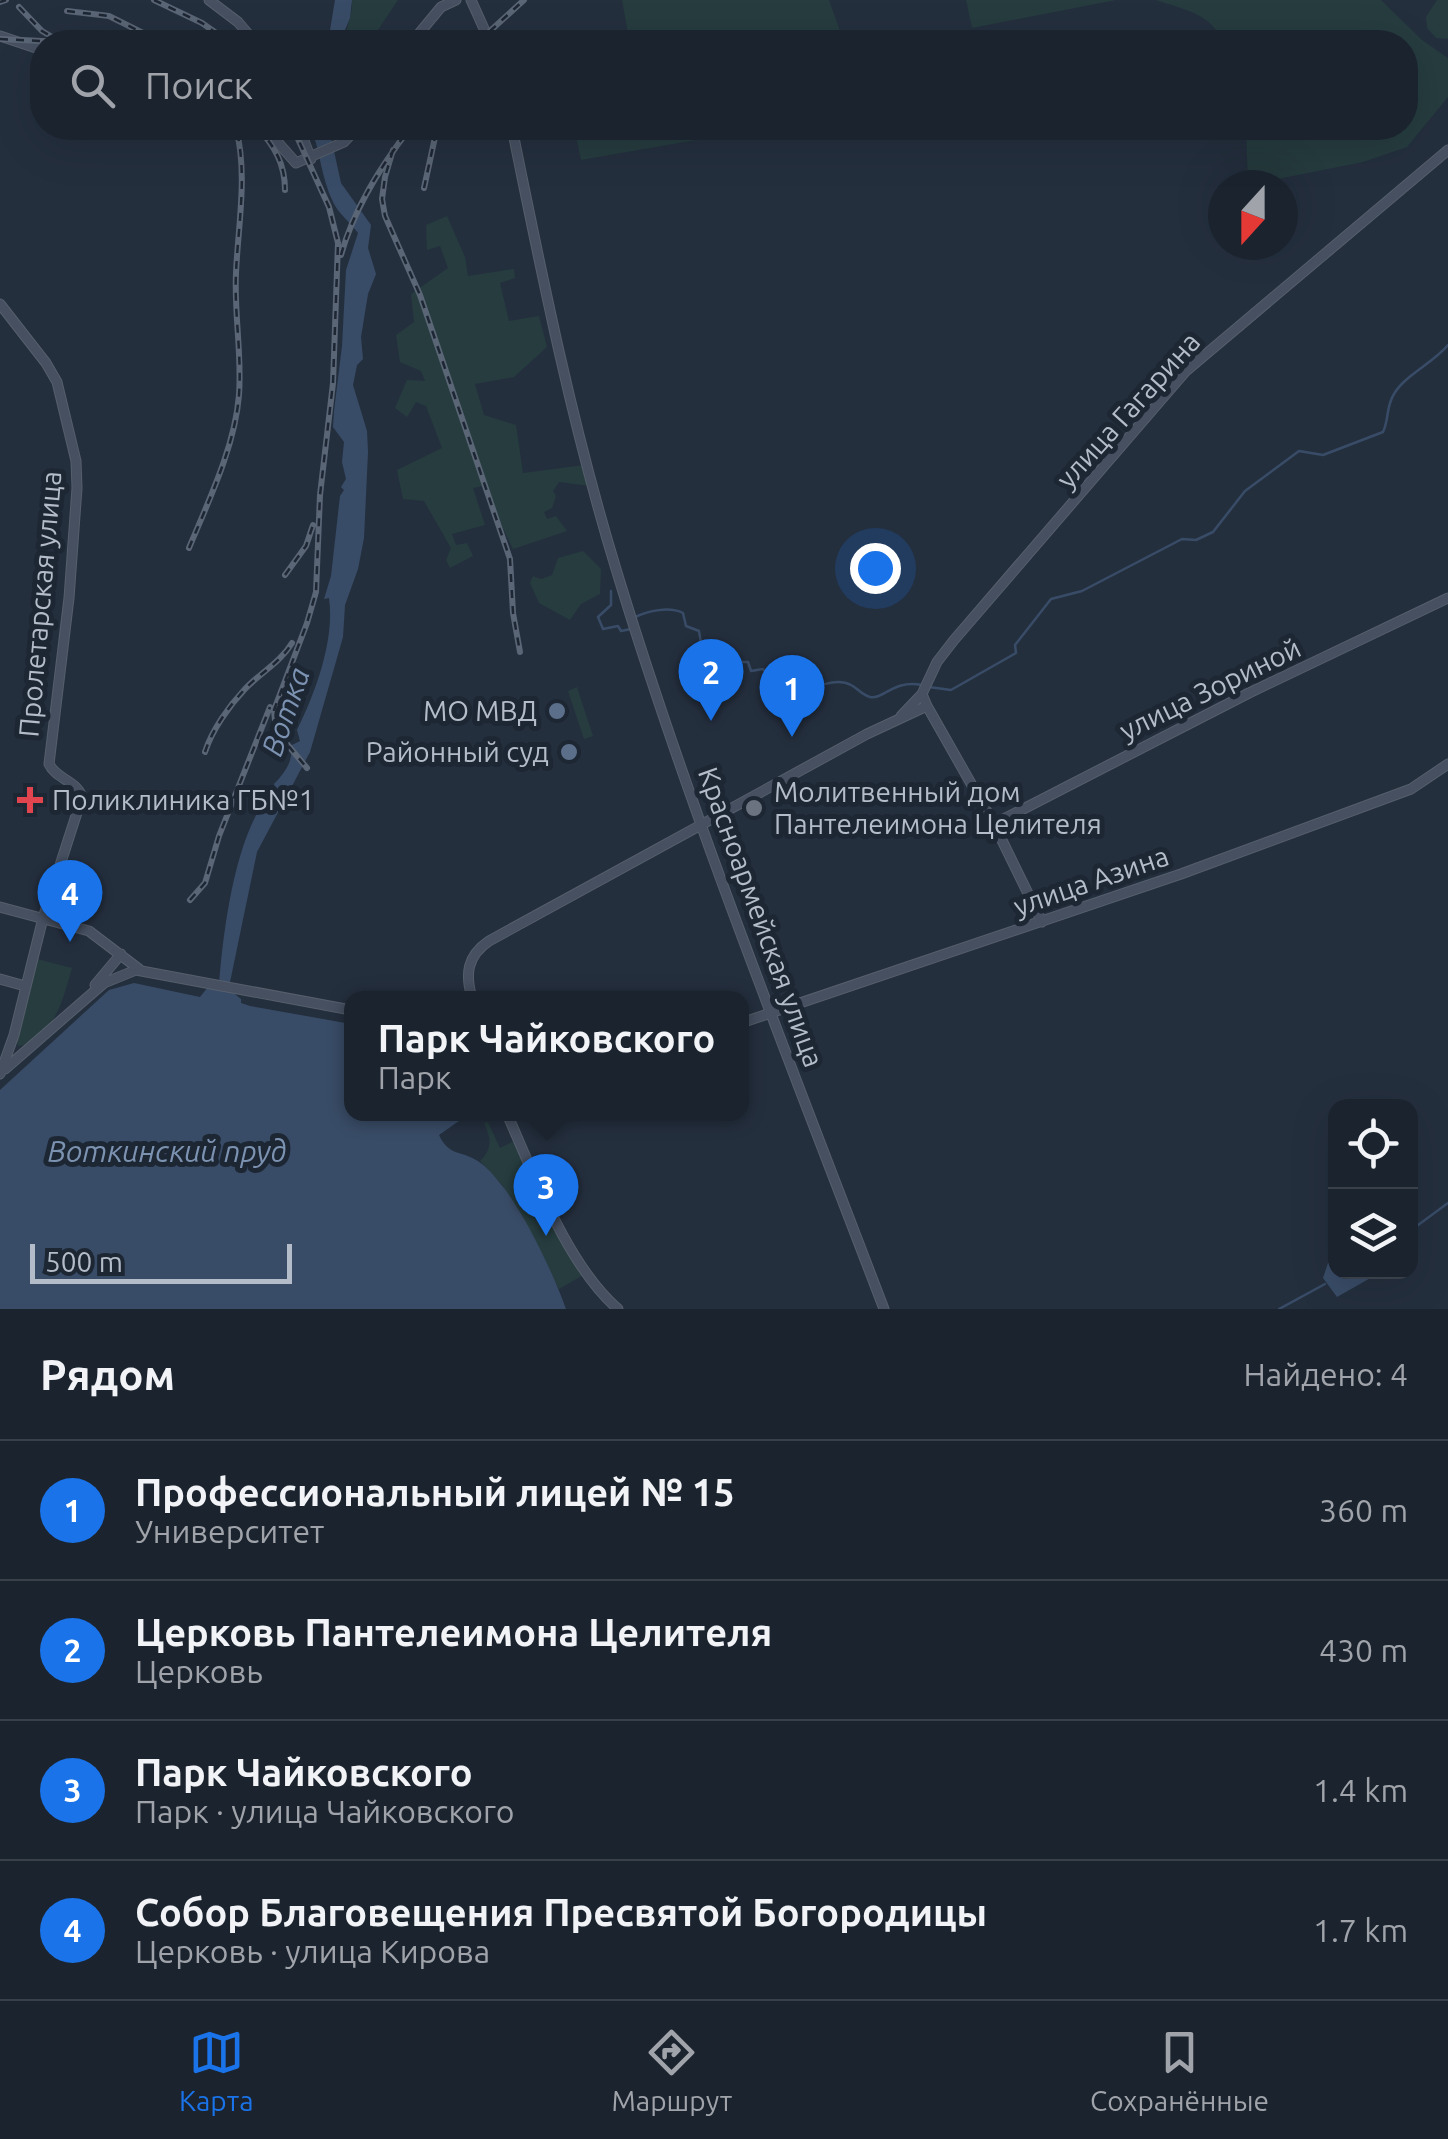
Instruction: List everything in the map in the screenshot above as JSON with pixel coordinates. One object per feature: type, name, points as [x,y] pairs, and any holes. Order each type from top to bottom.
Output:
[{"type":"main road","points":[[209,0],[245,30]]},
{"type":"main road","points":[[422,30],[441,7],[456,0]]},
{"type":"main road","points":[[471,0],[485,30]]},
{"type":"main road","points":[[0,36],[30,46]]},
{"type":"main road","points":[[275,140],[292,162],[313,158],[346,140]]},
{"type":"main road","points":[[305,140],[313,158]]},
{"type":"main road","name":"Красноармейская улица","points":[[515,140],[564,374],[607,538],[701,826],[884,1309]]},
{"type":"main road","name":"улица Гагарина","points":[[901,716],[922,694],[937,662],[954,640],[1186,371],[1448,150]]},
{"type":"main road","name":"Пролетарская улица","points":[[0,304],[57,382],[76,461],[69,598],[48,764],[75,785],[82,797],[43,918]]},
{"type":"main road","name":"улица Зориной","points":[[994,824],[1231,702],[1448,598]]},
{"type":"main road","points":[[922,694],[994,824],[1042,922]]},
{"type":"main road","points":[[470,991],[469,966],[482,946],[901,716],[927,706]]},
{"type":"main road","name":"улица Азина","points":[[749,1021],[1042,922],[1411,788],[1448,764]]},
{"type":"main road","points":[[0,907],[89,931],[141,970],[344,1009]]},
{"type":"main road","points":[[0,1074],[14,1035],[43,918]]},
{"type":"main road","points":[[76,1006],[121,954]]},
{"type":"main road","points":[[0,1074],[110,980],[141,970]]},
{"type":"main road","points":[[0,980],[26,986]]},
{"type":"main road","points":[[14,1035],[20,1048],[33,1046]]},
{"type":"main road","points":[[511,1121],[546,1204],[586,1268],[618,1309]]},
{"type":"green space","points":[[352,0],[398,0],[378,30],[347,30]]},
{"type":"green space","points":[[622,0],[829,0],[840,30],[627,30]]},
{"type":"green space","points":[[966,0],[1116,0],[972,28]]},
{"type":"green space","points":[[1156,0],[1381,0],[1412,30],[1216,30],[1204,19]]},
{"type":"green space","points":[[1437,0],[1448,0],[1448,39],[1436,38],[1427,28],[1426,17]]},
{"type":"green space","points":[[1418,36],[1448,58],[1448,97],[1418,134]]},
{"type":"green space","points":[[577,140],[696,140],[581,160]]},
{"type":"green space","points":[[1246,140],[1413,140],[1407,147],[1363,162],[1298,175],[1298,170],[1247,170]]},
{"type":"green space","points":[[447,216],[465,257],[468,276],[514,269],[515,278],[500,283],[509,321],[539,316],[547,347],[514,377],[475,384],[484,415],[516,425],[523,473],[584,465],[590,486],[559,482],[553,491],[556,496],[552,508],[544,512],[547,519],[556,516],[567,531],[513,549],[483,486],[473,488],[485,525],[452,534],[456,545],[467,543],[473,556],[450,568],[446,560],[451,548],[424,501],[403,499],[397,470],[442,448],[426,406],[416,402],[407,417],[395,408],[407,380],[425,381],[421,371],[400,362],[396,335],[414,322],[411,294],[448,268],[440,246],[427,250],[426,225]]},
{"type":"green space","points":[[583,551],[601,569],[600,594],[581,604],[570,620],[539,603],[530,583],[533,576],[541,579],[552,575],[558,558]]},
{"type":"green space","points":[[577,687],[593,736],[584,739],[568,691]]},
{"type":"green space","points":[[37,959],[72,968],[61,1004],[48,1027],[30,1043],[18,1046],[16,1039]]},
{"type":"green space","points":[[488,1122],[500,1148],[512,1142],[517,1145],[538,1198],[585,1274],[559,1289],[502,1185],[480,1161],[489,1147],[484,1123]]},
{"type":"water","points":[[335,0],[352,0],[345,30],[330,30]]},
{"type":"water","points":[[315,140],[332,140],[341,183],[371,225],[368,248],[376,274],[368,294],[361,337],[363,359],[357,365],[353,385],[367,431],[364,538],[345,605],[343,637],[310,752],[257,852],[229,987],[219,985],[234,880],[250,827],[287,767],[290,746],[300,741],[297,730],[322,665],[330,614],[329,598],[324,599],[331,576],[340,496],[344,490],[341,487],[346,479],[342,462],[344,442],[333,427],[346,270],[358,233],[333,202]]},
{"type":"water","name":"Воткинский пруд","points":[[134,983],[200,997],[208,987],[231,991],[241,1003],[250,1006],[344,1023],[344,1121],[459,1121],[439,1135],[451,1150],[486,1167],[508,1194],[537,1243],[566,1309],[0,1309],[0,1090],[109,990]]},
{"type":"water","points":[[1328,1263],[1328,1279],[1369,1279],[1337,1297],[1323,1278]]},
{"type":"waterway","points":[[929,687],[951,690],[1016,653],[1015,645],[1051,599],[1082,591],[1182,539],[1196,540],[1213,532],[1245,491],[1299,451],[1323,455],[1383,432],[1390,403],[1399,387],[1448,345]]},
{"type":"waterway","points":[[611,591],[611,605],[598,617],[603,629],[631,629]]},
{"type":"waterway","points":[[635,617],[659,610],[683,613],[686,626],[699,631],[702,649],[709,660],[730,656],[736,662],[748,662],[751,671],[763,669],[774,685],[840,682],[875,697],[904,685],[922,685]]},
{"type":"waterway","points":[[1418,1225],[1448,1203]]},
{"type":"waterway","points":[[1279,1309],[1325,1284]]},
{"type":"railway","points":[[0,2],[6,0]]},
{"type":"railway","points":[[154,0],[212,30]]},
{"type":"railway","points":[[491,30],[524,0]]},
{"type":"railway","points":[[19,7],[41,30]]},
{"type":"railway","points":[[67,11],[109,16],[137,30]]},
{"type":"railway","points":[[0,39],[30,40]]},
{"type":"railway","points":[[189,548],[227,453],[237,414],[240,364],[236,288],[242,182],[239,140]]},
{"type":"railway","points":[[267,140],[278,156],[285,190]]},
{"type":"railway","points":[[298,140],[329,207],[338,243],[333,383],[320,495],[316,592],[274,710],[276,731],[307,768]]},
{"type":"railway","points":[[341,255],[370,188],[401,140]]},
{"type":"railway","points":[[424,188],[434,140]]},
{"type":"railway","points":[[393,150],[382,199],[385,216],[420,295],[510,559],[520,652]]},
{"type":"railway","points":[[285,575],[306,546],[313,525]]},
{"type":"railway","points":[[205,752],[233,703],[292,643]]},
{"type":"railway","points":[[190,900],[205,883],[219,836],[270,707]]},
{"type":"place","name":"МО МВД","points":[[557,711]]},
{"type":"place","name":"Церковь Пантелеимона Целителя","points":[[711,721]]},
{"type":"place","name":"Профессиональный лицей № 15","points":[[792,737]]},
{"type":"place","name":"Районный суд","points":[[569,752]]},
{"type":"place","name":"Поликлиника ГБ№1","points":[[30,800]]},
{"type":"place","name":"Молитвенный дом Пантелеимона Целителя","points":[[754,808]]},
{"type":"place","name":"Собор Благовещения Пресвятой Богородицы","points":[[70,942]]},
{"type":"place","name":"Парк Чайковского","points":[[546,1236]]},
{"type":"water label","name":"Вотка","points":[[286,712]]}]
